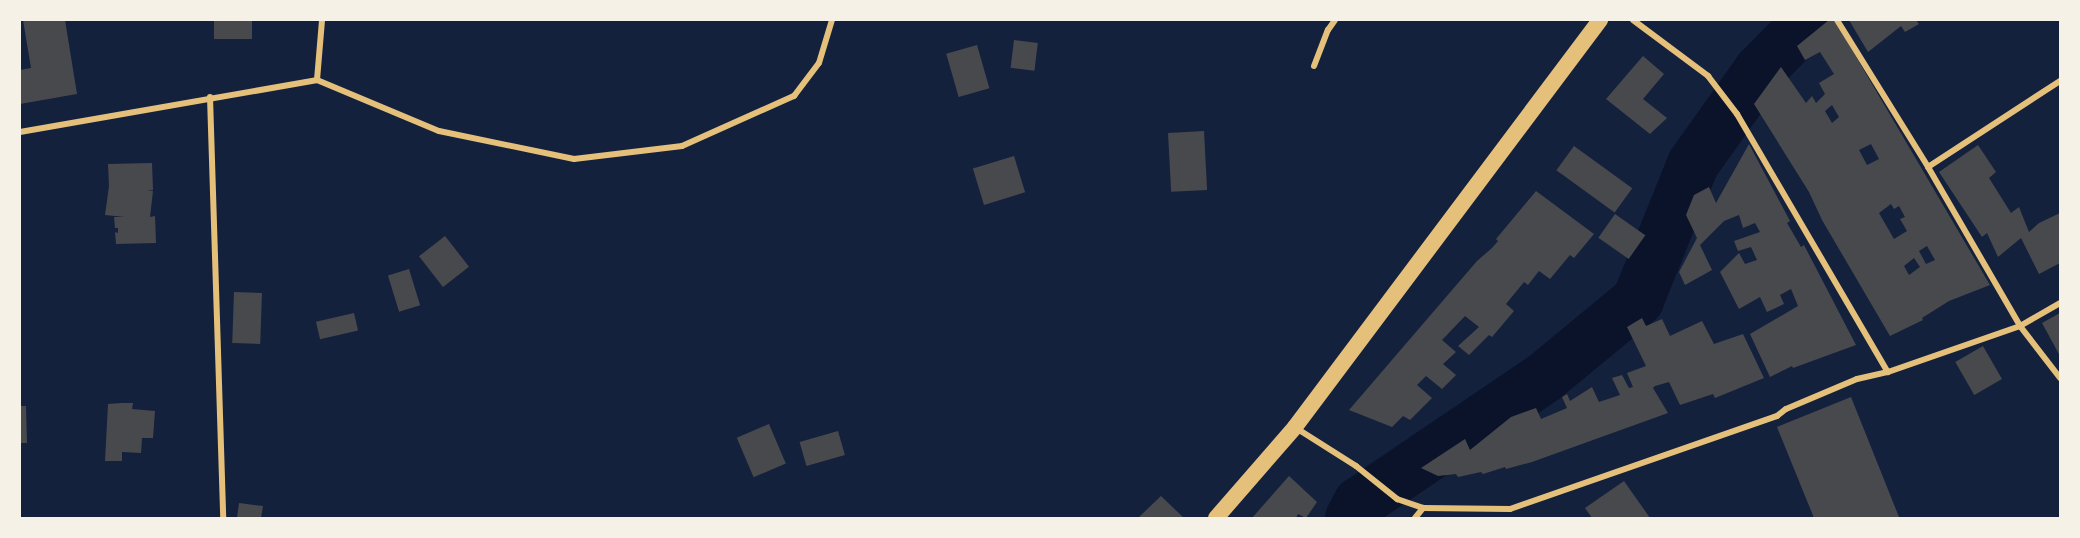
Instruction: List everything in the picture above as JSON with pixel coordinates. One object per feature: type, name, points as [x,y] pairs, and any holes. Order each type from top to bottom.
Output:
[{"type":"highway","points":[[1216,519],[1295,427],[1600,20]]},
{"type":"street","points":[[316,80],[322,20]]},
{"type":"street","points":[[20,132],[316,80],[439,131],[574,159],[682,146],[794,96],[819,63],[832,20]]},
{"type":"street","points":[[1314,66],[1328,30],[1335,20]]},
{"type":"street","points":[[1633,20],[1708,76],[1737,114],[1888,372]]},
{"type":"street","points":[[1837,20],[1928,167],[2020,326],[2061,378]]},
{"type":"street","points":[[1928,167],[2061,81]]},
{"type":"street","points":[[210,97],[223,519]]},
{"type":"street","points":[[1295,427],[1356,466],[1397,499],[1423,508],[1510,508],[1778,416],[1786,409],[1857,379],[1888,372],[2020,326],[2061,303]]},
{"type":"street","points":[[1416,519],[1423,508]]},
{"type":"building","points":[[23,20],[65,20],[77,94],[20,104],[20,70],[31,68]]},
{"type":"building","points":[[214,20],[252,20],[252,39],[214,39]]},
{"type":"building","points":[[1829,20],[1834,20],[1990,285],[1949,301],[1922,318],[1923,320],[1890,336],[1822,220],[1809,192],[1754,104],[1781,67],[1806,103],[1812,96],[1816,103],[1825,94],[1819,83],[1834,74],[1820,52],[1805,60],[1797,46]],"holes":[[[1832,105],[1839,117],[1832,123],[1825,111]],[[1871,144],[1879,159],[1867,165],[1859,150]],[[1891,204],[1894,209],[1899,206],[1905,217],[1900,219],[1907,231],[1894,239],[1879,213]],[[1927,246],[1935,260],[1926,264],[1919,251]],[[1914,258],[1920,267],[1909,275],[1904,266]]]},
{"type":"building","points":[[1849,20],[1916,20],[1919,24],[1905,32],[1901,26],[1868,52]]},
{"type":"building","points":[[1014,40],[1038,43],[1034,71],[1011,68]]},
{"type":"building","points":[[977,45],[989,88],[959,97],[946,54]]},
{"type":"building","points":[[1643,56],[1664,74],[1643,99],[1667,118],[1650,134],[1606,99]]},
{"type":"building","points":[[1204,131],[1207,190],[1171,192],[1168,133]]},
{"type":"building","points":[[1749,144],[1790,221],[1787,223],[1801,247],[1804,245],[1856,345],[1793,368],[1792,366],[1770,377],[1750,334],[1798,306],[1791,289],[1780,295],[1784,304],[1767,312],[1760,297],[1739,309],[1720,272],[1739,253],[1745,264],[1757,260],[1751,247],[1738,251],[1734,241],[1760,232],[1755,223],[1743,228],[1739,215],[1724,221],[1700,245],[1712,270],[1685,285],[1679,272],[1697,238],[1686,215],[1694,195],[1709,187],[1716,203]]},
{"type":"building","points":[[1978,145],[1996,172],[1989,178],[2011,213],[2019,207],[2029,232],[2039,223],[2060,213],[2060,263],[2039,274],[2021,238],[1998,257],[1987,233],[1982,237],[1939,172]]},
{"type":"building","points":[[1574,146],[1632,188],[1615,213],[1556,170]]},
{"type":"building","points":[[1014,156],[1025,192],[984,205],[973,169]]},
{"type":"building","points":[[152,163],[153,190],[147,190],[153,191],[150,217],[155,216],[156,243],[116,244],[115,232],[118,233],[118,228],[115,228],[114,217],[125,217],[105,215],[109,186],[108,164]]},
{"type":"building","points":[[1536,191],[1594,234],[1574,258],[1570,255],[1550,279],[1539,271],[1528,285],[1524,282],[1506,304],[1514,311],[1492,337],[1489,335],[1469,355],[1458,346],[1479,327],[1465,316],[1442,340],[1456,352],[1443,364],[1456,375],[1442,389],[1426,376],[1417,385],[1432,398],[1410,420],[1403,416],[1392,427],[1349,410],[1477,261],[1498,241],[1496,239]]},
{"type":"building","points":[[1615,214],[1645,235],[1629,259],[1598,238]]},
{"type":"building","points":[[445,236],[469,267],[443,287],[419,256]]},
{"type":"building","points":[[409,269],[420,305],[399,312],[388,275]]},
{"type":"building","points":[[234,292],[262,293],[260,344],[232,343]]},
{"type":"building","points":[[354,313],[358,331],[320,339],[316,322]]},
{"type":"building","points":[[2060,313],[2060,356],[2042,323]]},
{"type":"building","points":[[1642,318],[1646,326],[1662,319],[1670,336],[1702,321],[1714,344],[1743,334],[1764,378],[1715,398],[1713,394],[1680,405],[1669,382],[1655,386],[1653,388],[1668,413],[1532,462],[1506,469],[1505,467],[1483,474],[1481,472],[1458,477],[1456,474],[1438,476],[1421,468],[1465,439],[1470,450],[1511,417],[1536,408],[1541,419],[1567,408],[1562,397],[1567,394],[1570,401],[1592,387],[1599,402],[1620,395],[1612,378],[1622,375],[1629,388],[1633,387],[1627,373],[1646,366],[1627,327]]},
{"type":"building","points":[[1983,346],[2002,379],[1974,395],[1955,362]]},
{"type":"building","points":[[1851,397],[1899,517],[1814,518],[1777,427]]},
{"type":"building","points":[[133,403],[132,409],[155,411],[153,438],[142,438],[141,453],[122,452],[122,461],[105,461],[108,404]]},
{"type":"building","points":[[20,406],[26,406],[27,443],[20,443]]},
{"type":"building","points":[[769,424],[786,464],[754,477],[737,438]]},
{"type":"building","points":[[838,431],[845,455],[806,466],[800,442]]},
{"type":"building","points":[[1289,476],[1317,502],[1306,518],[1298,514],[1296,518],[1252,518]]},
{"type":"building","points":[[1624,481],[1650,518],[1592,518],[1585,508]]},
{"type":"building","points":[[1161,496],[1184,518],[1138,518]]},
{"type":"building","points":[[239,503],[263,506],[261,518],[237,518]]},
{"type":"waterway","points":[[1351,518],[1359,503],[1545,377],[1638,300],[1693,164],[1759,71],[1809,20]]}]
